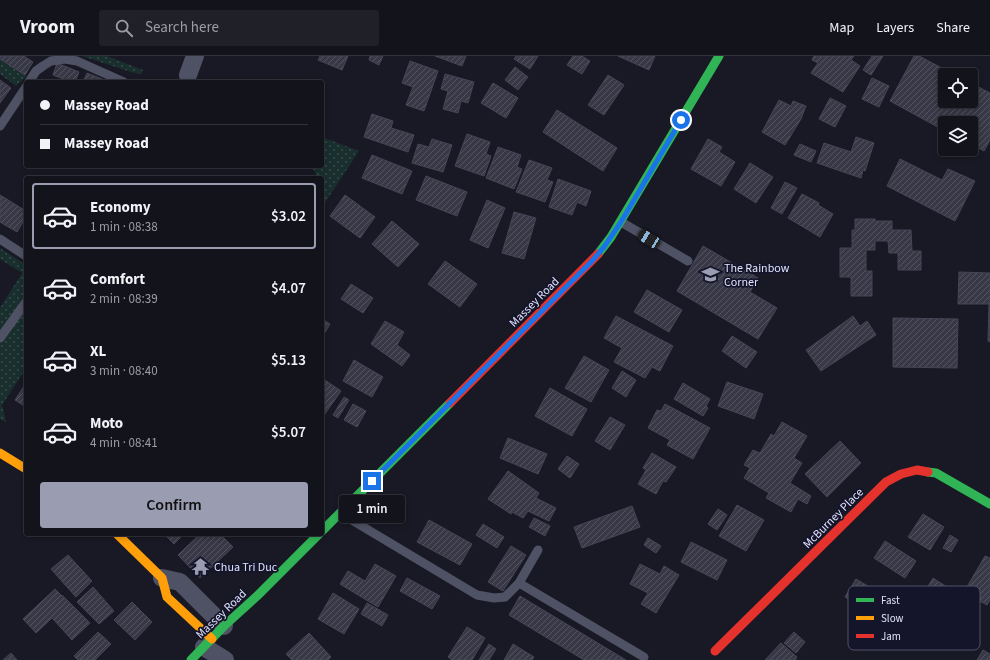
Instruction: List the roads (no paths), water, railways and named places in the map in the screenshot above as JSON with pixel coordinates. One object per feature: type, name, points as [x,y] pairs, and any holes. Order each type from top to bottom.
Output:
[{"type":"main road","name":"Massey Road","points":[[324,529],[592,261],[604,247],[621,222],[650,170],[719,56]]},
{"type":"main road","points":[[0,453],[24,469]]},
{"type":"main road","name":"McBurney Place","points":[[715,651],[886,482],[901,474],[917,470],[936,473],[990,504]]},
{"type":"main road","points":[[119,536],[162,578],[167,597],[199,653]]},
{"type":"main road","name":"Massey Road","points":[[199,653],[224,626],[257,596],[317,536]]},
{"type":"street","points":[[187,78],[195,56]]},
{"type":"street","points":[[162,578],[180,582],[224,626]]},
{"type":"street","points":[[199,653],[225,660]]},
{"type":"lane","points":[[30,80],[36,71],[42,66],[51,61],[65,59],[77,61],[120,80]]},
{"type":"lane","points":[[0,126],[24,90]]},
{"type":"lane","points":[[621,222],[688,262]]},
{"type":"lane","points":[[0,239],[24,255]]},
{"type":"lane","points":[[0,338],[24,305]]},
{"type":"lane","points":[[340,513],[478,595],[494,598],[505,597],[519,583],[538,550]]},
{"type":"lane","points":[[519,583],[644,657]]},
{"type":"place","name":"The Rainbow Corner","points":[[711,275]]},
{"type":"place","name":"Chua Tri Duc","points":[[201,567]]}]
